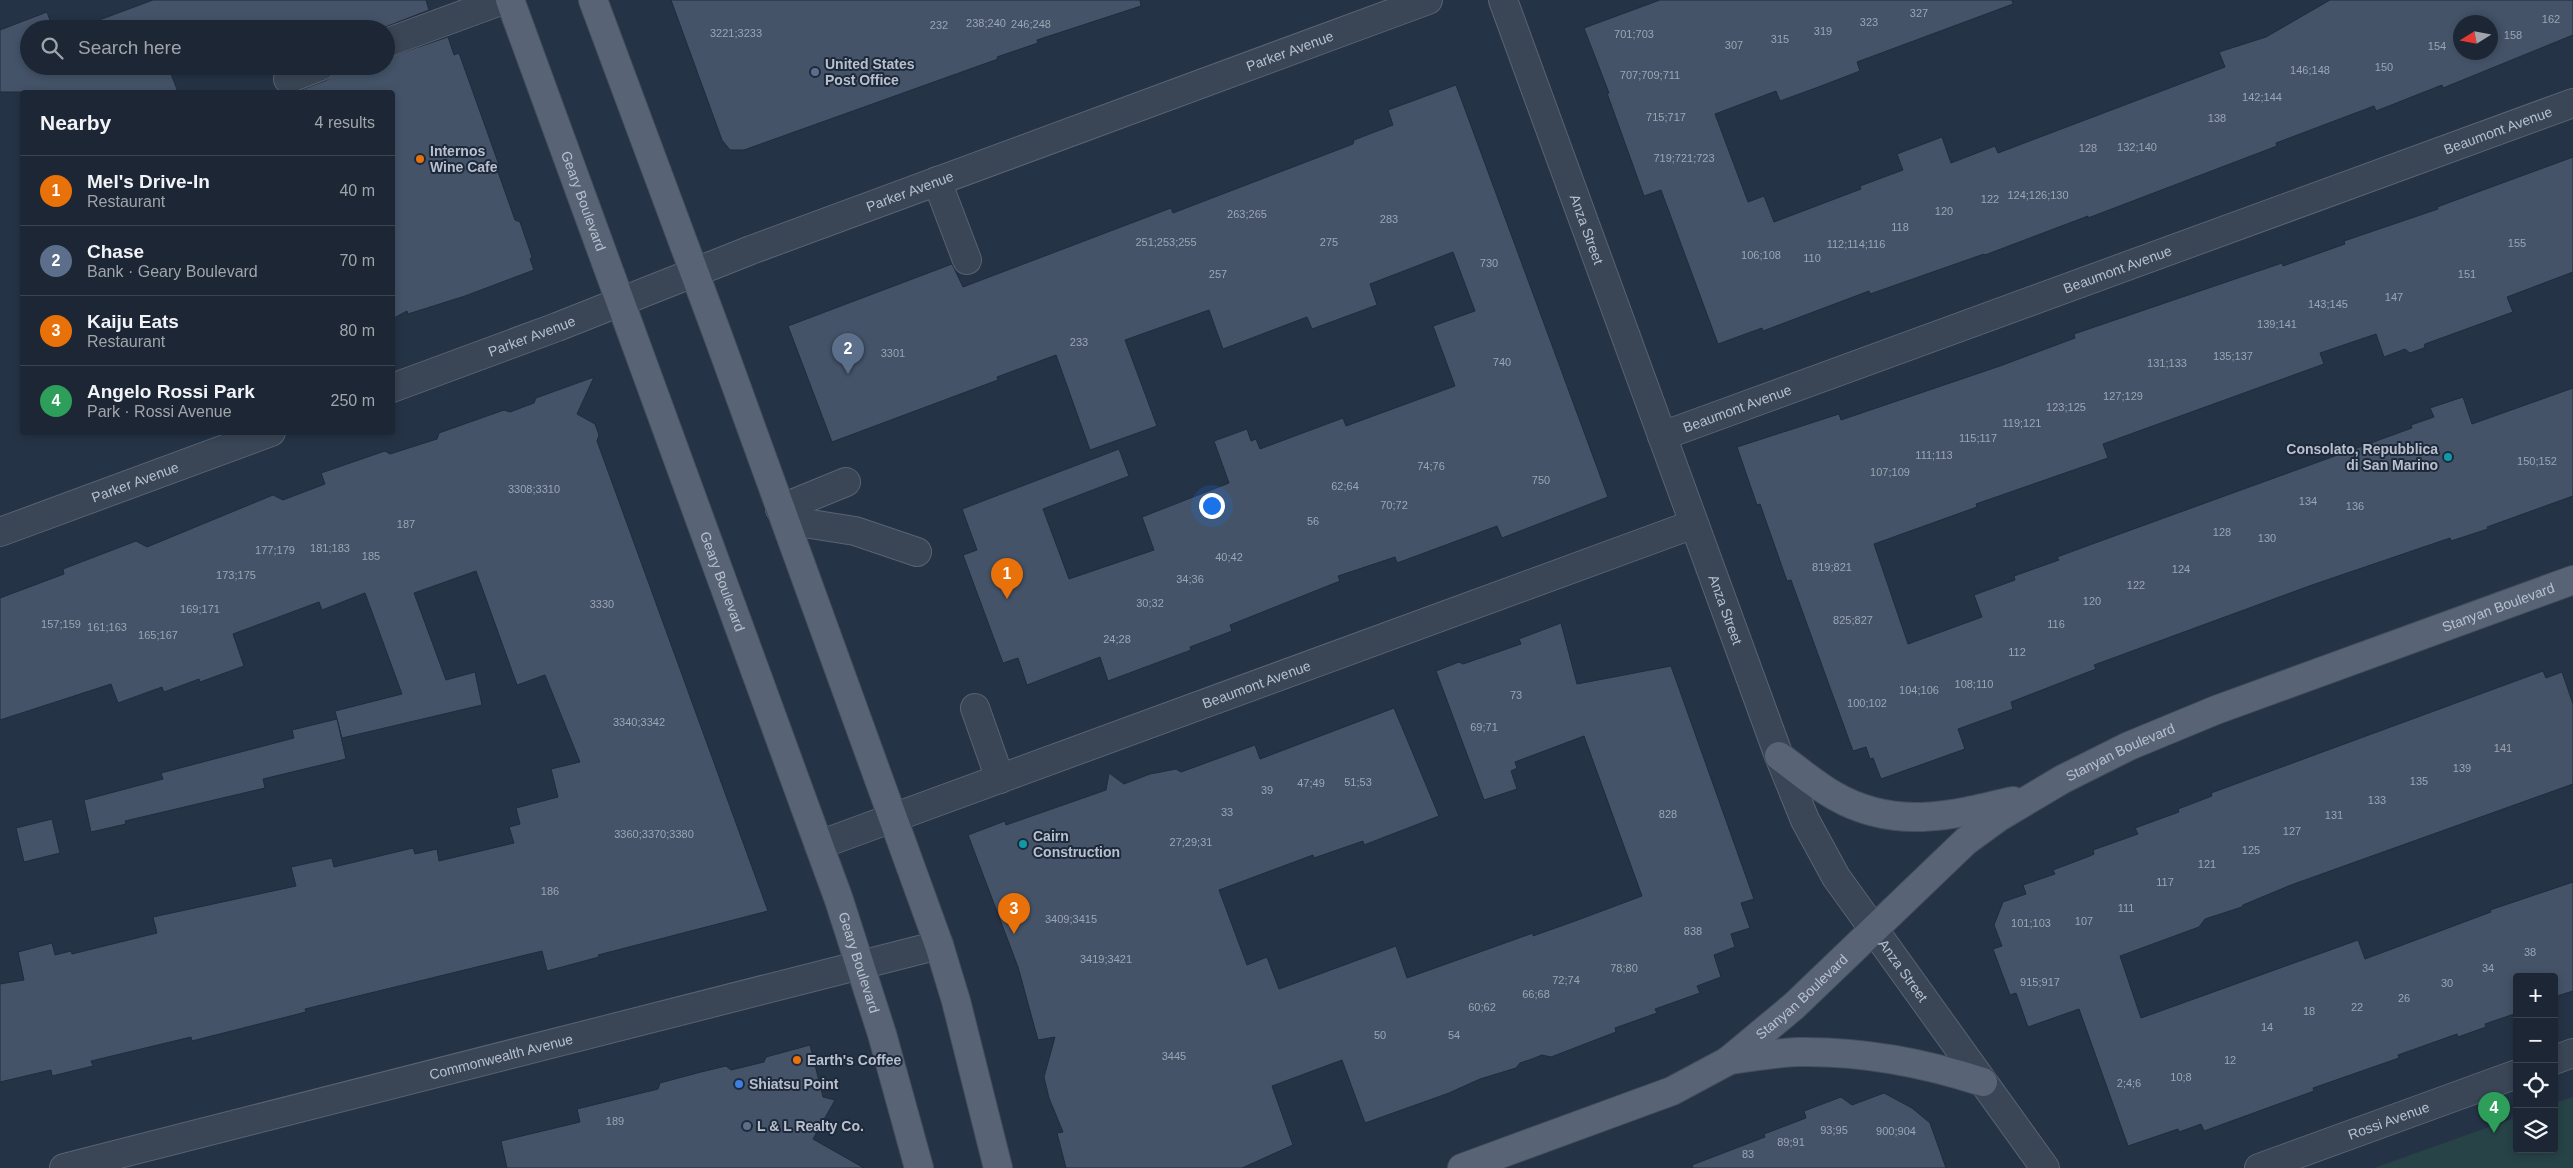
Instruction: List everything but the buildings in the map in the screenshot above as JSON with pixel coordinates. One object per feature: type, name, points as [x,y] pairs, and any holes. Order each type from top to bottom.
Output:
[{"type":"main road","name":"Geary Boulevard","points":[[510,0],[861,965],[919,1168]]},
{"type":"main road","points":[[594,0],[939,945],[956,1001],[998,1168]]},
{"type":"main road","name":"Stanyan Boulevard","points":[[1462,1168],[1672,1091],[1736,1055],[1794,1006],[1966,841],[2032,796],[2120,750],[2216,710],[2573,580]]},
{"type":"main road","points":[[1779,756],[1834,796],[1861,809],[1886,816],[1907,818],[1938,817],[2032,796]]},
{"type":"main road","points":[[1736,1055],[1796,1052],[1842,1053],[1911,1062],[1983,1082]]},
{"type":"street","points":[[395,39],[503,0]]},
{"type":"street","name":"Parker Avenue","points":[[395,387],[937,181],[1428,0]]},
{"type":"street","name":"Anza Street","points":[[1503,0],[1779,756],[1818,846],[1874,929],[2045,1168]]},
{"type":"street","points":[[288,78],[296,75]]},
{"type":"street","name":"Beaumont Avenue","points":[[1662,436],[2573,103]]},
{"type":"street","points":[[937,181],[966,260]]},
{"type":"street","name":"Parker Avenue","points":[[0,532],[263,435]]},
{"type":"street","points":[[782,514],[846,482]]},
{"type":"street","points":[[782,514],[855,531],[917,552]]},
{"type":"street","name":"Beaumont Avenue","points":[[819,846],[1694,524]]},
{"type":"street","points":[[975,708],[1000,779]]},
{"type":"street","name":"Commonwealth Avenue","points":[[64,1168],[939,945]]},
{"type":"street","points":[[2558,1059],[2573,1053]]},
{"type":"street","name":"Rossi Avenue","points":[[2258,1168],[2513,1075]]},
{"type":"green space","points":[[2573,1097],[2573,1168],[2374,1168],[2513,1118],[2513,1153],[2558,1153],[2558,1102]]},
{"type":"place","name":"United States Post Office","points":[[815,72]]},
{"type":"place","name":"Internos Wine Cafe","points":[[420,159]]},
{"type":"place","name":"Chase","points":[[848,374]]},
{"type":"place","name":"Consolato, Repubblica di San Marino","points":[[2448,457]]},
{"type":"place","name":"Mel's Drive-In","points":[[1007,599]]},
{"type":"place","name":"Cairn Construction","points":[[1023,844]]},
{"type":"place","name":"Kaiju Eats","points":[[1014,934]]},
{"type":"place","name":"Earth's Coffee","points":[[797,1060]]},
{"type":"place","name":"Shiatsu Point","points":[[739,1084]]},
{"type":"place","name":"L & L Realty Co.","points":[[747,1126]]},
{"type":"place","name":"Angelo Rossi Park","points":[[2494,1133]]}]
